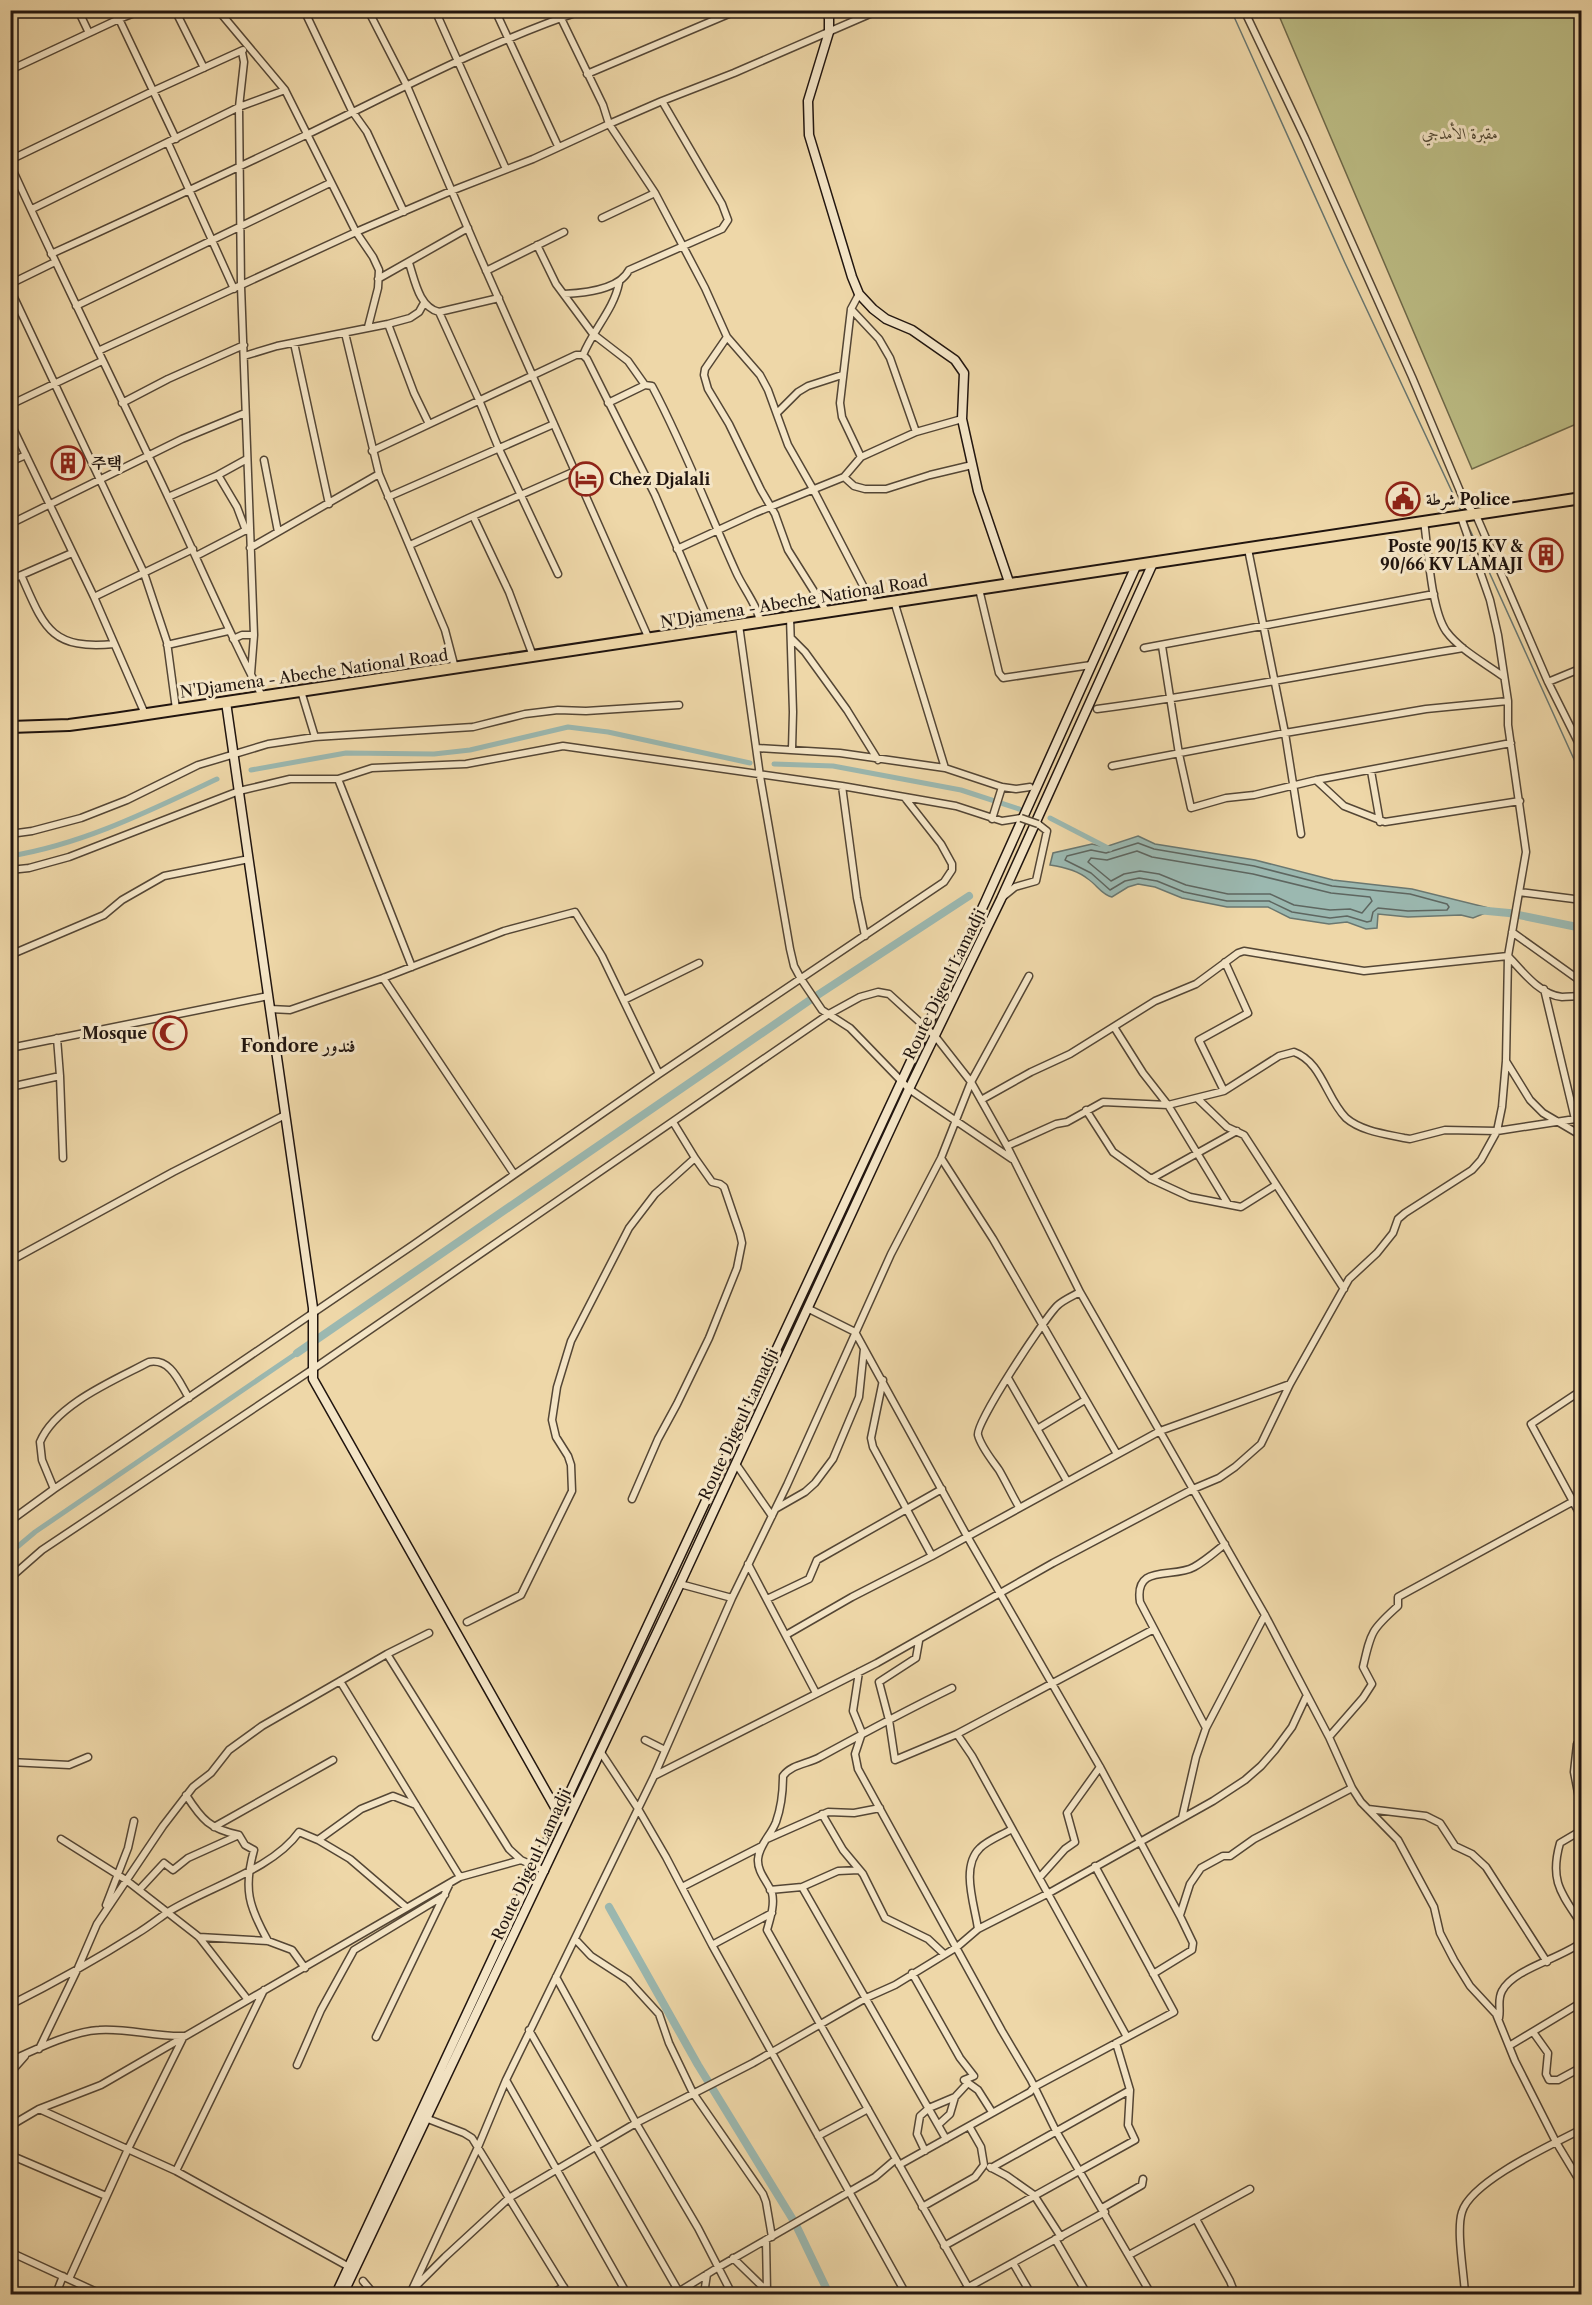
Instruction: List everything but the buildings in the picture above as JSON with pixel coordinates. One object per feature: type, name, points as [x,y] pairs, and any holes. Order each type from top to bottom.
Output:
[{"type":"highway","name":"N'Djamena - Abeche National Road","points":[[10,727],[69,725],[145,714],[1581,498]]},
{"type":"main road","points":[[826,10],[829,18],[829,32],[808,101],[809,135],[852,277],[859,294],[873,309],[886,319],[912,330],[960,366],[965,380],[962,419],[972,465],[978,491],[1010,585]]},
{"type":"main road","name":"Route Digeul Lamadji","points":[[336,2295],[352,2269],[428,2119],[566,1827],[809,1309],[909,1089],[1001,899],[1153,563]]},
{"type":"main road","name":"Route Digeul Lamadji","points":[[343,2295],[352,2269],[536,1867],[927,1027],[1136,566]]},
{"type":"main road","points":[[226,702],[314,1316],[313,1379],[566,1827]]},
{"type":"street","points":[[78,10],[89,33]]},
{"type":"street","points":[[10,70],[142,10]]},
{"type":"street","points":[[175,10],[204,68]]},
{"type":"street","points":[[218,10],[285,90],[330,183],[356,232],[373,257],[379,270],[368,327]]},
{"type":"street","points":[[304,10],[352,111],[367,132],[404,212]]},
{"type":"street","points":[[369,10],[407,86],[649,639]]},
{"type":"street","points":[[435,10],[506,169]]},
{"type":"street","points":[[495,10],[558,146]]},
{"type":"street","points":[[557,10],[603,105],[609,124],[655,193],[728,337],[760,375],[778,412],[788,445],[873,605]]},
{"type":"street","points":[[51,254],[306,135],[352,111],[508,40],[584,10]]},
{"type":"street","points":[[98,351],[356,232],[879,10]]},
{"type":"street","points":[[1244,10],[1310,149],[1407,366],[1465,503],[1476,515],[1548,682],[1581,750]]},
{"type":"street","points":[[587,74],[735,11]]},
{"type":"street","points":[[119,19],[176,139]]},
{"type":"street","points":[[246,45],[242,52],[244,74],[240,107],[240,165],[247,530],[254,635],[251,674]]},
{"type":"street","points":[[242,52],[153,91],[10,162],[51,254],[195,553],[228,630],[262,696]]},
{"type":"street","points":[[32,209],[240,107],[285,90]]},
{"type":"street","points":[[583,355],[611,304],[619,283],[629,270],[722,229],[728,220],[722,204],[662,101]]},
{"type":"street","points":[[168,143],[234,289]]},
{"type":"street","points":[[76,306],[330,183]]},
{"type":"street","points":[[602,218],[655,193]]},
{"type":"street","points":[[378,279],[468,228]]},
{"type":"street","points":[[486,271],[564,232]]},
{"type":"street","points":[[537,245],[556,284],[593,334],[628,361],[645,385]]},
{"type":"street","points":[[10,284],[55,262]]},
{"type":"street","points":[[409,263],[424,303],[431,310],[439,312],[499,298]]},
{"type":"street","points":[[564,294],[588,292],[619,283]]},
{"type":"street","points":[[10,289],[144,573],[167,645],[176,709]]},
{"type":"street","points":[[859,294],[851,309],[840,403],[842,417],[861,457]]},
{"type":"street","points":[[244,356],[410,318],[419,312],[424,303]]},
{"type":"street","points":[[851,309],[879,339],[890,358],[916,432]]},
{"type":"street","points":[[439,312],[499,449],[558,574]]},
{"type":"street","points":[[388,324],[414,393],[429,424]]},
{"type":"street","points":[[345,333],[379,474],[445,630],[455,668]]},
{"type":"street","points":[[728,337],[705,369],[704,375],[708,389],[729,424],[775,514],[788,550],[827,612]]},
{"type":"street","points":[[294,343],[328,504]]},
{"type":"street","points":[[122,403],[168,379],[244,345]]},
{"type":"street","points":[[372,451],[533,374],[576,355],[583,355],[655,495],[712,629]]},
{"type":"street","points":[[10,405],[102,361]]},
{"type":"street","points":[[778,412],[798,392],[808,386],[842,375]]},
{"type":"street","points":[[608,403],[645,385],[652,386],[736,572],[758,610],[760,622]]},
{"type":"street","points":[[10,524],[149,455],[245,413]]},
{"type":"street","points":[[677,549],[844,477],[861,457],[916,432],[962,419]]},
{"type":"street","points":[[10,422],[94,597],[145,714]]},
{"type":"street","points":[[388,497],[554,424]]},
{"type":"street","points":[[10,462],[26,455]]},
{"type":"street","points":[[168,497],[218,475],[247,459]]},
{"type":"street","points":[[264,460],[278,532]]},
{"type":"street","points":[[844,477],[854,486],[865,489],[886,489],[972,465]]},
{"type":"street","points":[[410,545],[575,471]]},
{"type":"street","points":[[250,548],[379,474]]},
{"type":"street","points":[[218,475],[237,507],[247,530]]},
{"type":"street","points":[[473,516],[518,614],[533,656]]},
{"type":"street","points":[[654,1776],[717,1746],[919,1641],[1000,1592],[1193,1489],[1219,1478],[1235,1467],[1262,1444],[1290,1384],[1349,1279],[1389,1239],[1398,1220],[1415,1206],[1472,1170],[1481,1160],[1497,1131],[1502,1107],[1506,1061],[1508,956],[1526,852],[1508,725],[1508,701],[1490,600],[1461,517]]},
{"type":"street","points":[[1424,521],[1434,594],[1442,623],[1447,632],[1463,648],[1504,677]]},
{"type":"street","points":[[94,597],[144,573],[247,530]]},
{"type":"street","points":[[1248,549],[1285,733],[1301,834]]},
{"type":"street","points":[[10,580],[72,553]]},
{"type":"street","points":[[21,575],[41,618],[53,634],[70,643],[90,646],[114,644]]},
{"type":"street","points":[[979,589],[999,674],[1003,678],[1091,665]]},
{"type":"street","points":[[1144,648],[1434,594]]},
{"type":"street","points":[[894,601],[945,768]]},
{"type":"street","points":[[790,617],[792,749]]},
{"type":"street","points":[[739,625],[760,776],[790,949],[801,979],[817,1004],[850,1028],[909,1089],[1014,1161]]},
{"type":"street","points":[[167,645],[228,630]]},
{"type":"street","points":[[233,639],[242,635],[254,635]]},
{"type":"street","points":[[791,638],[805,652],[859,728],[878,760]]},
{"type":"street","points":[[1162,646],[1179,754],[1191,808],[1226,798],[1254,795],[1316,780],[1511,743]]},
{"type":"street","points":[[1097,709],[1170,700],[1463,648]]},
{"type":"street","points":[[1548,682],[1581,668]]},
{"type":"street","points":[[302,691],[315,737]]},
{"type":"street","points":[[1112,766],[1426,709],[1508,701]]},
{"type":"street","points":[[10,834],[32,831],[81,818],[127,800],[198,765],[275,742],[315,737],[473,727],[525,714],[558,710],[586,711],[679,705]]},
{"type":"street","points":[[10,870],[29,868],[69,857],[239,791],[290,779],[338,779],[372,768],[466,764],[571,746],[760,776],[843,786],[956,806],[1002,821],[1021,818],[1038,824],[1047,831],[1036,881],[1014,887],[1001,899]]},
{"type":"street","points":[[757,748],[840,753],[945,768],[1002,787],[1016,789],[1030,787]]},
{"type":"street","points":[[1371,771],[1380,822]]},
{"type":"street","points":[[338,779],[412,967]]},
{"type":"street","points":[[1316,780],[1344,806],[1380,822],[1520,801]]},
{"type":"street","points":[[843,786],[857,898],[865,936]]},
{"type":"street","points":[[992,819],[1002,787]]},
{"type":"street","points":[[10,1521],[54,1489],[314,1316],[659,1074],[944,882],[952,870],[952,864],[945,850],[905,798]]},
{"type":"street","points":[[10,955],[104,915],[122,900],[164,876],[249,859]]},
{"type":"street","points":[[1519,892],[1581,900]]},
{"type":"street","points":[[270,1009],[290,1010],[412,967],[504,931],[575,912],[602,956],[659,1074]]},
{"type":"street","points":[[1512,932],[1581,981]]},
{"type":"street","points":[[981,1100],[1031,1072],[1070,1054],[1155,1001],[1196,984],[1238,953],[1250,950],[1364,971],[1508,956]]},
{"type":"street","points":[[1508,956],[1532,981],[1544,989],[1561,997],[1581,996]]},
{"type":"street","points":[[1224,1091],[1199,1040],[1248,1013],[1225,962]]},
{"type":"street","points":[[624,1000],[699,963]]},
{"type":"street","points":[[410,2294],[529,2030],[654,1776],[732,1598],[776,1508],[891,1254],[941,1158],[971,1082],[1029,976]]},
{"type":"street","points":[[382,978],[514,1174]]},
{"type":"street","points":[[1007,1146],[1056,1124],[1067,1122],[1103,1102],[1168,1105],[1224,1091],[1279,1056],[1294,1052],[1315,1066],[1347,1119],[1363,1128],[1410,1139],[1445,1130],[1497,1131],[1578,1118],[1544,989]]},
{"type":"street","points":[[10,1578],[42,1550],[674,1122],[829,1014],[860,997],[878,992],[889,994],[927,1027],[971,1082],[1007,1146],[1080,1292],[1265,1615],[1329,1737],[1352,1788],[1368,1809],[1398,1840],[1434,1907],[1440,1933],[1454,1960],[1470,1986],[1498,2018],[1509,2046],[1556,2142],[1581,2185]]},
{"type":"street","points":[[10,1048],[268,996]]},
{"type":"street","points":[[1114,1027],[1143,1073],[1168,1105],[1228,1204]]},
{"type":"street","points":[[57,1038],[63,1158]]},
{"type":"street","points":[[1506,1061],[1530,1100],[1543,1113],[1581,1136]]},
{"type":"street","points":[[10,1087],[60,1076]]},
{"type":"street","points":[[1198,1099],[1227,1127],[1244,1135],[1344,1289]]},
{"type":"street","points":[[1086,1110],[1113,1152],[1152,1179],[1190,1197],[1241,1208],[1276,1185]]},
{"type":"street","points":[[10,1262],[173,1172],[285,1115]]},
{"type":"street","points":[[632,1499],[658,1439],[713,1328],[740,1255],[740,1234],[724,1187],[708,1179],[674,1122]]},
{"type":"street","points":[[1152,1179],[1237,1131]]},
{"type":"street","points":[[467,1622],[521,1595],[572,1491],[571,1466],[568,1456],[556,1437],[552,1420],[557,1388],[571,1341],[628,1228],[655,1194],[695,1158]]},
{"type":"street","points":[[941,1158],[993,1239],[1041,1326],[1117,1454]]},
{"type":"street","points":[[1019,1507],[978,1434],[983,1415],[1022,1352],[1058,1304],[1080,1292]]},
{"type":"street","points":[[809,1309],[855,1332],[1100,1767],[1180,1916],[1193,1943],[1192,1950],[1153,1974]]},
{"type":"street","points":[[776,1508],[805,1492],[815,1483],[833,1459],[859,1396],[864,1348]]},
{"type":"street","points":[[54,1489],[42,1460],[40,1442],[65,1412],[87,1395],[149,1362],[156,1361],[171,1368],[189,1398]]},
{"type":"street","points":[[1008,1378],[1066,1480]]},
{"type":"street","points":[[883,1380],[871,1438],[876,1456],[932,1556]]},
{"type":"street","points":[[786,1635],[1066,1480],[1160,1431],[1290,1384]]},
{"type":"street","points":[[1581,1390],[1531,1424],[1581,1518]]},
{"type":"street","points":[[1037,1429],[1085,1400]]},
{"type":"street","points":[[736,1464],[772,1516]]},
{"type":"street","points":[[767,1599],[808,1578],[815,1562],[819,1559],[942,1489]]},
{"type":"street","points":[[1329,1737],[1363,1698],[1372,1684],[1362,1667],[1370,1635],[1379,1622],[1398,1606],[1398,1598],[1572,1502]]},
{"type":"street","points":[[1206,1728],[1140,1602],[1139,1587],[1151,1576],[1193,1568],[1225,1544]]},
{"type":"street","points":[[748,1564],[816,1693]]},
{"type":"street","points":[[680,1584],[732,1598]]},
{"type":"street","points":[[1182,1818],[1196,1757],[1206,1728],[1239,1660],[1265,1615]]},
{"type":"street","points":[[919,1641],[916,1658],[879,1682],[889,1720],[895,1760],[957,1734],[1154,1629]]},
{"type":"street","points":[[102,1916],[186,1795],[210,1773],[229,1750],[262,1726],[387,1654],[429,1633]]},
{"type":"street","points":[[387,1654],[509,1849],[521,1860],[545,1871]]},
{"type":"street","points":[[859,1672],[852,1711],[862,1734],[855,1754],[856,1766],[1034,2086],[1056,2131],[1151,2295]]},
{"type":"street","points":[[340,1681],[460,1877]]},
{"type":"street","points":[[952,1688],[786,1773],[783,1776],[781,1806],[776,1824],[762,1846],[758,1866],[772,1895],[772,1913],[767,1930],[972,2295]]},
{"type":"street","points":[[410,2294],[425,2275],[509,2198],[636,2123],[753,2063],[866,1998],[895,1985],[957,1947],[978,1929],[1049,1893],[1213,1801],[1245,1780],[1261,1766],[1292,1727],[1306,1697]]},
{"type":"street","points":[[957,1734],[972,1756],[1040,1876],[1127,2037]]},
{"type":"street","points":[[645,1740],[665,1750]]},
{"type":"street","points":[[1581,1742],[1577,1744],[1574,1772],[1581,1814]]},
{"type":"street","points":[[600,1751],[638,1807],[906,2295]]},
{"type":"street","points":[[10,1762],[69,1765],[88,1757]]},
{"type":"street","points":[[214,1827],[333,1760]]},
{"type":"street","points":[[1040,1876],[1065,1849],[1076,1842],[1067,1813],[1100,1767]]},
{"type":"street","points":[[1180,1916],[1196,1874],[1207,1863],[1223,1856],[1230,1856],[1254,1839],[1352,1788]]},
{"type":"street","points":[[186,1795],[199,1815],[220,1831],[239,1835],[245,1845],[254,1850],[249,1870],[248,1891],[254,1916],[268,1941]]},
{"type":"street","points":[[318,1840],[361,1809],[393,1796],[416,1805]]},
{"type":"street","points":[[766,1839],[822,1814],[838,1811],[854,1813],[880,1808]]},
{"type":"street","points":[[1368,1809],[1426,1816],[1440,1823],[1455,1846],[1470,1853],[1486,1867],[1547,1962]]},
{"type":"street","points":[[822,1814],[843,1850],[860,1870],[885,1918],[928,1939],[944,1954]]},
{"type":"street","points":[[39,2049],[102,1916],[128,1848],[134,1821]]},
{"type":"street","points":[[978,1929],[971,1883],[971,1864],[978,1850],[1012,1829]]},
{"type":"street","points":[[1581,1830],[1560,1843],[1554,1873],[1562,1895],[1581,1925]]},
{"type":"street","points":[[10,2005],[139,1933],[169,1912],[249,1870],[289,1846],[299,1832],[318,1840],[350,1859],[406,1907]]},
{"type":"street","points":[[139,1890],[164,1863],[173,1870],[188,1858],[239,1835]]},
{"type":"street","points":[[62,1839],[126,1880],[199,1937],[248,2000]]},
{"type":"street","points":[[682,1887],[762,1846]]},
{"type":"street","points":[[10,2126],[39,2109],[101,2085],[460,1877],[521,1860]]},
{"type":"street","points":[[678,2292],[850,2192],[897,2162],[925,2151],[1030,2092],[1034,2086],[1174,2012],[1095,1866]]},
{"type":"street","points":[[770,1890],[802,1887],[838,1871],[860,1870]]},
{"type":"street","points":[[376,2037],[451,1883]]},
{"type":"street","points":[[802,1887],[946,2139]]},
{"type":"street","points":[[297,2065],[321,2010],[354,1950],[445,1896]]},
{"type":"street","points":[[712,1945],[772,1913]]},
{"type":"street","points":[[199,1937],[268,1941],[292,1950],[305,1968]]},
{"type":"street","points":[[575,1939],[591,1956],[628,1980],[659,2014],[669,2043],[693,2093],[763,2194],[766,2202],[769,2238],[768,2293]]},
{"type":"street","points":[[1498,2018],[1500,2011],[1498,2000],[1503,1988],[1521,1972],[1568,1952],[1581,1942]]},
{"type":"street","points":[[912,1973],[958,2050],[960,2058],[974,2076],[964,2080],[978,2090],[992,2112]]},
{"type":"street","points":[[556,1977],[636,2123],[693,2220],[732,2295]]},
{"type":"street","points":[[176,2171],[264,1989]]},
{"type":"street","points":[[1509,2046],[1581,2002]]},
{"type":"street","points":[[10,2061],[61,2040],[98,2030],[159,2037],[184,2036]]},
{"type":"street","points":[[529,2030],[678,2292]]},
{"type":"street","points":[[1533,2032],[1548,2054],[1546,2074],[1549,2080],[1558,2080],[1581,2067]]},
{"type":"street","points":[[56,2295],[184,2036]]},
{"type":"street","points":[[945,2246],[1136,2140],[1128,2125],[1130,2090],[1116,2043]]},
{"type":"street","points":[[10,2073],[27,2053]]},
{"type":"street","points":[[506,2080],[627,2295]]},
{"type":"street","points":[[925,2151],[917,2134],[920,2116],[929,2108],[955,2097],[967,2084]]},
{"type":"street","points":[[991,2168],[1130,2090]]},
{"type":"street","points":[[938,2125],[950,2114],[955,2097]]},
{"type":"street","points":[[39,2109],[176,2171],[352,2269]]},
{"type":"street","points":[[818,2136],[868,2109]]},
{"type":"street","points":[[428,2119],[464,2133],[478,2147],[568,2295]]},
{"type":"street","points":[[922,2206],[975,2177],[984,2165],[981,2147],[969,2126]]},
{"type":"street","points":[[1465,2295],[1461,2220],[1467,2201],[1480,2187],[1495,2177],[1581,2128]]},
{"type":"street","points":[[10,2156],[106,2196]]},
{"type":"street","points":[[984,2165],[1034,2195],[1087,2295]]},
{"type":"street","points":[[956,2295],[1058,2238],[1142,2185],[1143,2179]]},
{"type":"street","points":[[1129,2255],[1250,2188]]},
{"type":"street","points":[[1196,2219],[1230,2281],[1235,2295]]},
{"type":"street","points":[[10,2252],[101,2295]]},
{"type":"street","points":[[733,2258],[768,2293]]},
{"type":"street","points":[[1013,2263],[1031,2295]]},
{"type":"street","points":[[704,2294],[707,2274]]},
{"type":"street","points":[[363,2281],[374,2295]]},
{"type":"street","points":[[550,2295],[564,2287]]},
{"type":"street","points":[[678,2292],[712,2295]]},
{"type":"green space","name":"مقبرة الأمدجي","points":[[1277,11],[1581,11],[1581,422],[1472,469]]},
{"type":"water","points":[[1138,836],[1155,844],[1255,860],[1333,880],[1412,889],[1489,908],[1488,912],[1473,918],[1461,915],[1408,917],[1378,914],[1377,928],[1366,929],[1347,922],[1329,924],[1290,918],[1268,907],[1227,907],[1182,898],[1155,887],[1138,884],[1112,897],[1079,873],[1050,865],[1053,853],[1092,844],[1105,847]]},
{"type":"waterway","points":[[1231,10],[1345,263],[1461,511]]},
{"type":"waterway","points":[[1466,521],[1582,777]]},
{"type":"waterway","points":[[251,770],[346,753],[434,754],[470,750],[568,727],[608,732],[750,763]]},
{"type":"waterway","points":[[774,764],[833,766],[961,790],[1019,809]]},
{"type":"waterway","points":[[10,856],[37,851],[91,835],[217,779]]},
{"type":"waterway","points":[[1050,818],[1110,849]]},
{"type":"waterway","points":[[297,1353],[810,1000],[969,896]]},
{"type":"waterway","points":[[1477,910],[1509,913],[1582,928]]},
{"type":"waterway","points":[[10,1553],[35,1532],[297,1353]]},
{"type":"waterway","points":[[609,1907],[698,2065],[795,2223],[829,2294]]},
{"type":"place","name":"주택","points":[[68,463]]},
{"type":"place","name":"Chez Djalali","points":[[586,479]]},
{"type":"place","name":"شرطة Police","points":[[1403,499]]},
{"type":"place","name":"Poste 90/15 KV & 90/66 KV LAMAJI","points":[[1546,555]]},
{"type":"place","name":"Mosque","points":[[170,1033]]},
{"type":"district","name":"Fondore فندور","points":[[298,1046]]}]
